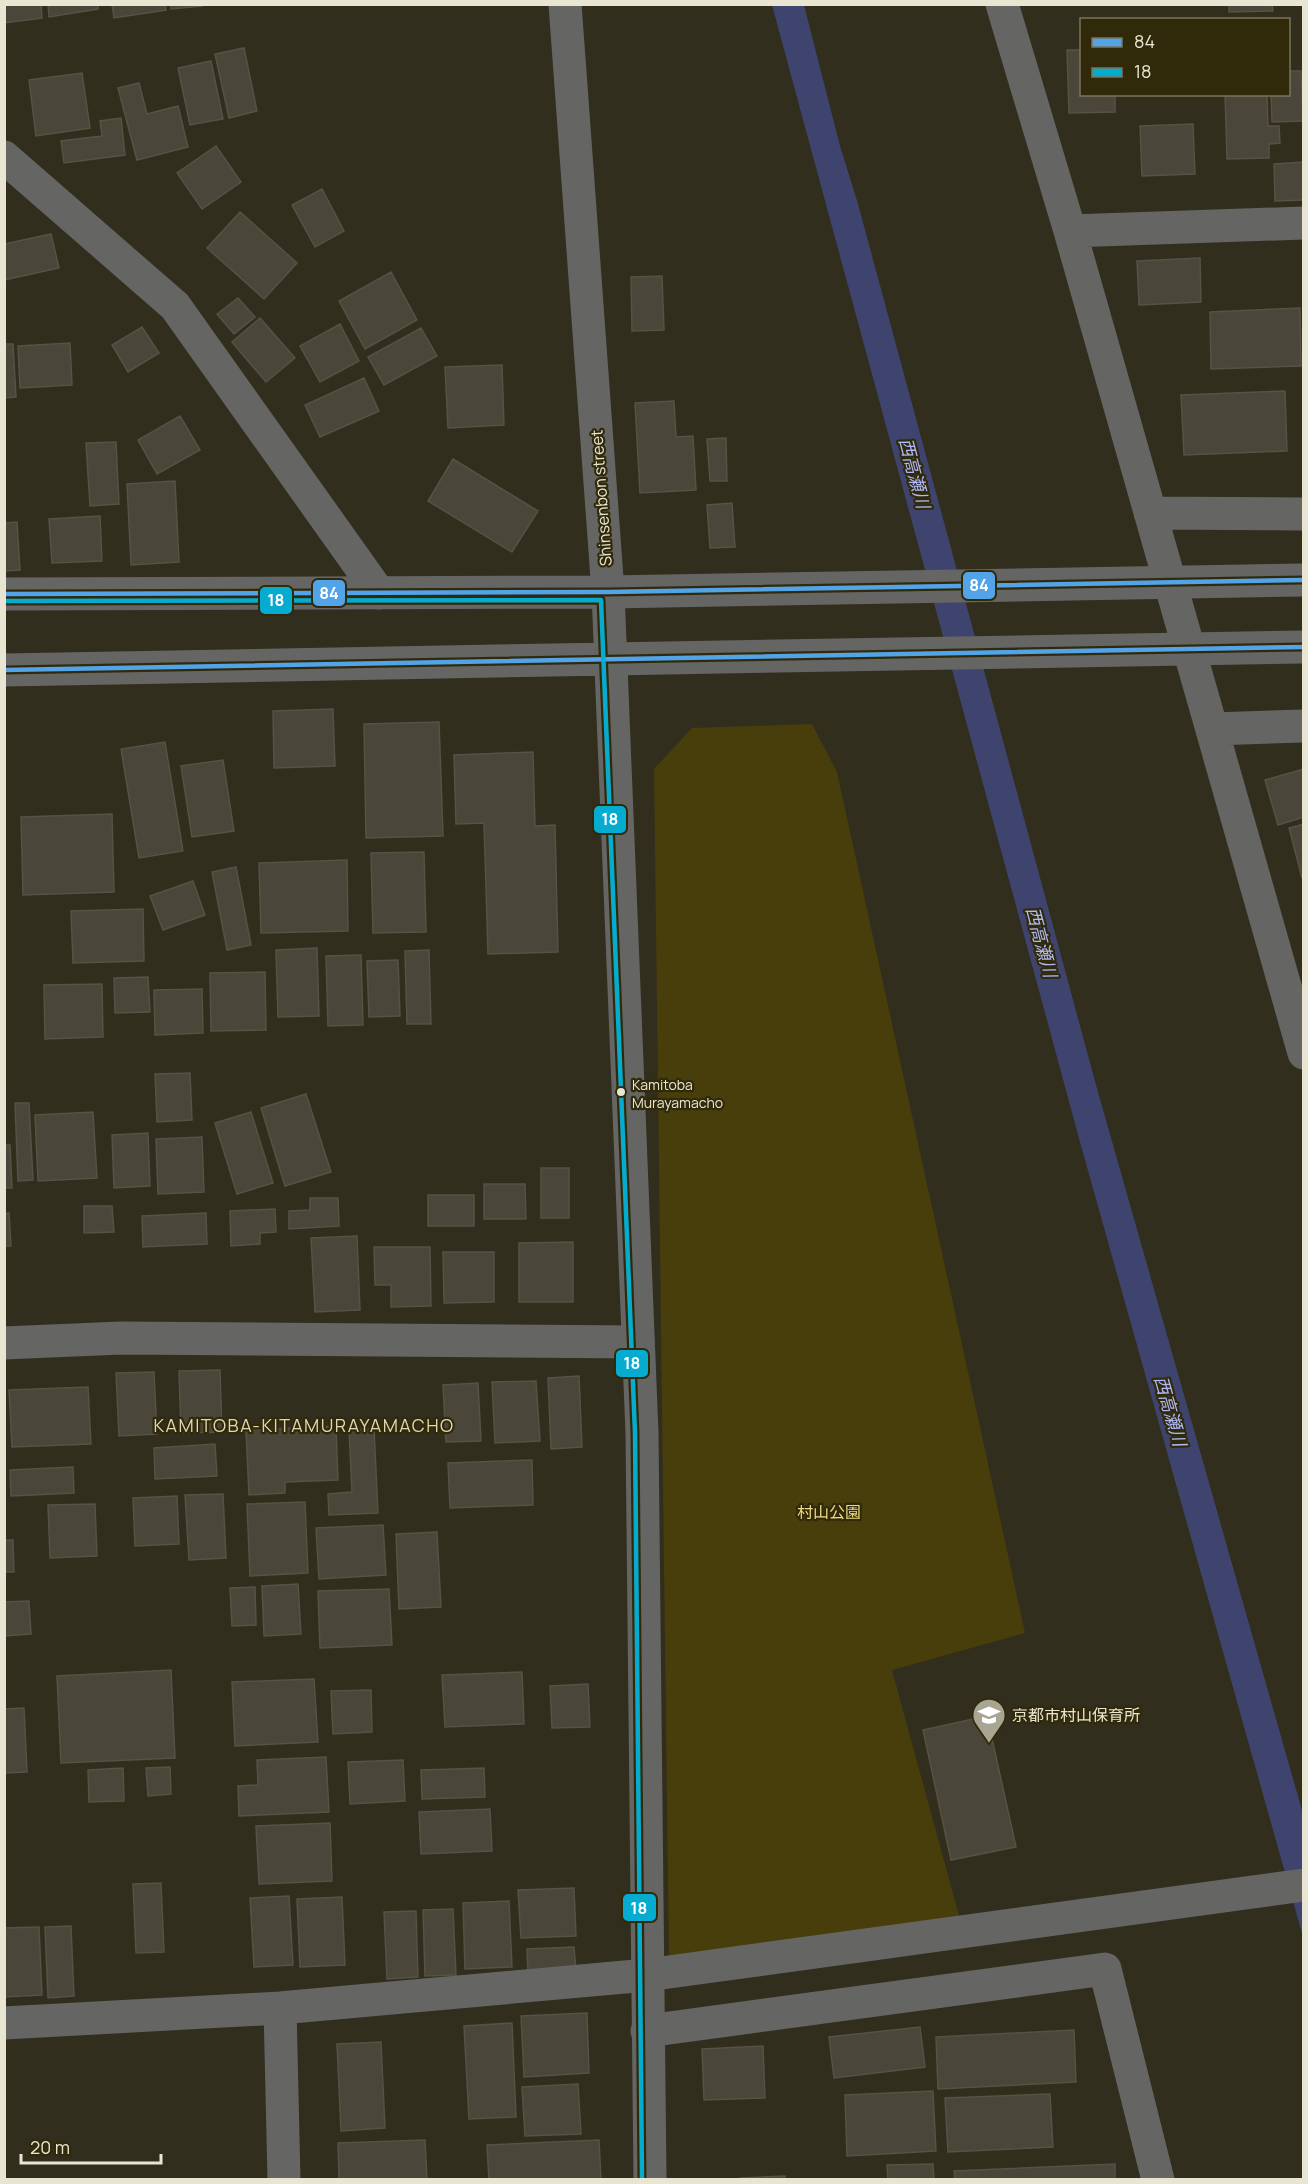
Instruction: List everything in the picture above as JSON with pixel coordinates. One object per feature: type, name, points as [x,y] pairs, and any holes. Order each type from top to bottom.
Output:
[{"type":"street","name":"Shinsenbon street","points":[[565,4],[608,592],[642,1433],[650,2180]]},
{"type":"street","points":[[1002,4],[1070,231],[1304,1053]]},
{"type":"street","points":[[4,158],[175,306],[379,593]]},
{"type":"street","points":[[1070,231],[1304,223]]},
{"type":"street","points":[[1150,513],[1304,514]]},
{"type":"street","points":[[4,594],[608,592],[1304,580]]},
{"type":"street","points":[[4,670],[1304,647]]},
{"type":"street","points":[[1212,729],[1304,726]]},
{"type":"street","points":[[4,1343],[121,1338],[638,1342]]},
{"type":"street","points":[[4,2024],[280,2008],[647,1975],[1192,1903],[1304,1886]]},
{"type":"street","points":[[647,2031],[1105,1969],[1158,2180]]},
{"type":"street","points":[[280,2008],[284,2180]]},
{"type":"green space","name":"村山公園","points":[[812,724],[837,772],[1025,1633],[892,1670],[960,1919],[669,1960],[654,769],[692,728]]},
{"type":"water","name":"西高瀬川","points":[[772,5],[804,5],[840,146],[858,204],[1096,1085],[1303,1814],[1303,1937],[1080,1142]]},
{"type":"building","points":[[4,4],[41,4],[42,18],[4,23]]},
{"type":"building","points":[[48,4],[98,4],[98,9],[49,17]]},
{"type":"building","points":[[112,4],[165,4],[166,10],[114,18]]},
{"type":"building","points":[[171,4],[202,4],[202,6],[171,9]]},
{"type":"building","points":[[1229,4],[1272,4],[1273,11],[1229,12]]},
{"type":"building","points":[[244,48],[257,111],[229,118],[215,54]]},
{"type":"building","points":[[1067,50],[1080,50],[1080,96],[1115,96],[1115,112],[1069,113]]},
{"type":"building","points":[[211,61],[223,119],[190,125],[178,68]]},
{"type":"building","points":[[1290,71],[1301,71],[1303,121],[1272,122],[1271,96],[1290,96]]},
{"type":"building","points":[[82,73],[90,128],[36,136],[29,80]]},
{"type":"building","points":[[139,83],[147,114],[178,106],[188,147],[137,160],[118,88]]},
{"type":"building","points":[[1225,96],[1267,96],[1268,126],[1279,126],[1280,143],[1269,144],[1269,158],[1227,159]]},
{"type":"building","points":[[121,118],[125,155],[64,163],[61,141],[102,136],[100,121]]},
{"type":"building","points":[[1193,124],[1195,174],[1142,176],[1140,126]]},
{"type":"building","points":[[216,146],[241,182],[202,209],[177,173]]},
{"type":"building","points":[[1304,162],[1304,200],[1275,201],[1274,164]]},
{"type":"building","points":[[322,189],[344,231],[315,247],[292,205]]},
{"type":"building","points":[[240,212],[297,263],[264,299],[207,248]]},
{"type":"building","points":[[51,234],[59,268],[4,280],[4,244]]},
{"type":"building","points":[[1200,258],[1201,302],[1139,305],[1137,261]]},
{"type":"building","points":[[391,272],[417,320],[365,349],[339,301]]},
{"type":"building","points":[[662,276],[664,330],[632,331],[631,277]]},
{"type":"building","points":[[238,298],[255,317],[234,334],[217,314]]},
{"type":"building","points":[[1300,308],[1301,366],[1211,369],[1210,312]]},
{"type":"building","points":[[260,318],[295,358],[266,382],[232,342]]},
{"type":"building","points":[[340,324],[359,361],[320,382],[300,346]]},
{"type":"building","points":[[142,327],[159,353],[128,372],[112,345]]},
{"type":"building","points":[[421,328],[437,356],[384,385],[368,357]]},
{"type":"building","points":[[70,343],[72,385],[20,388],[18,346]]},
{"type":"building","points":[[4,344],[13,344],[16,397],[4,398]]},
{"type":"building","points":[[502,365],[504,425],[448,428],[445,367]]},
{"type":"building","points":[[364,378],[379,411],[320,437],[305,405]]},
{"type":"building","points":[[1285,391],[1287,451],[1184,455],[1181,395]]},
{"type":"building","points":[[674,401],[676,437],[693,436],[696,490],[640,493],[635,403]]},
{"type":"building","points":[[180,416],[200,450],[157,474],[138,440]]},
{"type":"building","points":[[726,438],[727,481],[710,481],[707,439]]},
{"type":"building","points":[[116,442],[119,504],[90,506],[86,443]]},
{"type":"building","points":[[453,459],[538,511],[512,552],[428,501]]},
{"type":"building","points":[[175,481],[179,562],[131,565],[127,484]]},
{"type":"building","points":[[732,503],[735,547],[710,548],[707,505]]},
{"type":"building","points":[[100,516],[102,561],[52,563],[49,519]]},
{"type":"building","points":[[17,522],[20,570],[4,571],[4,523]]},
{"type":"building","points":[[333,709],[335,766],[274,768],[273,711]]},
{"type":"building","points":[[439,722],[443,836],[366,838],[364,724]]},
{"type":"building","points":[[165,742],[183,851],[139,858],[121,749]]},
{"type":"building","points":[[533,752],[535,826],[555,825],[558,952],[488,954],[484,823],[456,824],[454,755]]},
{"type":"building","points":[[223,760],[234,831],[192,837],[181,766]]},
{"type":"building","points":[[1304,769],[1304,817],[1278,825],[1265,780]]},
{"type":"building","points":[[112,814],[114,892],[23,895],[21,817]]},
{"type":"building","points":[[1304,824],[1304,878],[1302,878],[1289,828]]},
{"type":"building","points":[[424,852],[426,932],[373,933],[371,853]]},
{"type":"building","points":[[347,860],[348,931],[261,933],[259,863]]},
{"type":"building","points":[[236,867],[251,945],[227,950],[212,872]]},
{"type":"building","points":[[193,881],[205,915],[163,930],[150,896]]},
{"type":"building","points":[[143,909],[144,961],[73,963],[71,911]]},
{"type":"building","points":[[317,948],[319,1016],[278,1017],[276,950]]},
{"type":"building","points":[[429,950],[431,1024],[407,1024],[405,951]]},
{"type":"building","points":[[361,955],[363,1025],[328,1026],[326,956]]},
{"type":"building","points":[[398,960],[400,1016],[369,1017],[367,961]]},
{"type":"building","points":[[265,972],[266,1030],[211,1031],[210,973]]},
{"type":"building","points":[[148,977],[150,1012],[115,1013],[114,978]]},
{"type":"building","points":[[102,984],[103,1037],[45,1039],[44,985]]},
{"type":"building","points":[[202,989],[203,1033],[155,1035],[154,990]]},
{"type":"building","points":[[190,1073],[192,1120],[157,1122],[155,1074]]},
{"type":"building","points":[[306,1094],[331,1172],[285,1186],[261,1108]]},
{"type":"building","points":[[15,1103],[29,1103],[33,1180],[18,1181]]},
{"type":"building","points":[[93,1112],[97,1178],[38,1181],[35,1115]]},
{"type":"building","points":[[251,1112],[273,1183],[237,1194],[215,1123]]},
{"type":"building","points":[[148,1133],[150,1186],[114,1188],[112,1135]]},
{"type":"building","points":[[202,1137],[204,1192],[158,1194],[156,1139]]},
{"type":"building","points":[[4,1145],[10,1145],[12,1188],[4,1188]]},
{"type":"building","points":[[541,1168],[569,1168],[569,1218],[541,1218]]},
{"type":"building","points":[[484,1184],[525,1184],[526,1219],[484,1219]]},
{"type":"building","points":[[428,1195],[474,1195],[474,1226],[428,1226]]},
{"type":"building","points":[[310,1198],[338,1198],[339,1226],[289,1229],[289,1211],[310,1210]]},
{"type":"building","points":[[84,1206],[112,1206],[114,1232],[84,1233]]},
{"type":"building","points":[[275,1209],[276,1232],[260,1233],[260,1244],[231,1246],[230,1211]]},
{"type":"building","points":[[9,1213],[11,1246],[4,1246],[4,1214]]},
{"type":"building","points":[[206,1213],[207,1244],[143,1247],[142,1216]]},
{"type":"building","points":[[357,1236],[360,1310],[315,1312],[311,1238]]},
{"type":"building","points":[[573,1242],[573,1302],[519,1302],[519,1243]]},
{"type":"building","points":[[374,1247],[430,1247],[431,1306],[391,1307],[391,1285],[375,1285]]},
{"type":"building","points":[[443,1252],[494,1252],[494,1302],[444,1303]]},
{"type":"building","points":[[220,1370],[222,1432],[181,1433],[179,1371]]},
{"type":"building","points":[[154,1372],[157,1434],[119,1436],[116,1373]]},
{"type":"building","points":[[579,1376],[582,1447],[551,1449],[548,1378]]},
{"type":"building","points":[[536,1381],[540,1441],[495,1443],[492,1382]]},
{"type":"building","points":[[478,1383],[481,1441],[446,1442],[443,1385]]},
{"type":"building","points":[[88,1387],[91,1444],[12,1447],[9,1390]]},
{"type":"building","points":[[336,1426],[338,1480],[285,1482],[285,1493],[249,1495],[246,1430]]},
{"type":"building","points":[[374,1429],[378,1513],[329,1515],[328,1494],[352,1492],[349,1430]]},
{"type":"building","points":[[215,1444],[217,1476],[155,1479],[154,1448]]},
{"type":"building","points":[[532,1460],[533,1505],[450,1508],[448,1463]]},
{"type":"building","points":[[73,1467],[74,1493],[11,1496],[10,1470]]},
{"type":"building","points":[[223,1494],[226,1558],[189,1560],[185,1495]]},
{"type":"building","points":[[177,1496],[179,1544],[135,1546],[133,1498]]},
{"type":"building","points":[[305,1502],[308,1573],[250,1576],[247,1504]]},
{"type":"building","points":[[95,1504],[97,1556],[50,1558],[48,1505]]},
{"type":"building","points":[[383,1525],[386,1575],[319,1579],[316,1528]]},
{"type":"building","points":[[437,1532],[441,1607],[399,1609],[396,1534]]},
{"type":"building","points":[[4,1540],[13,1540],[14,1572],[4,1572]]},
{"type":"building","points":[[298,1584],[301,1634],[264,1636],[262,1586]]},
{"type":"building","points":[[255,1587],[256,1625],[232,1626],[230,1588]]},
{"type":"building","points":[[389,1589],[392,1645],[320,1648],[318,1591]]},
{"type":"building","points":[[29,1601],[31,1634],[4,1636],[4,1602]]},
{"type":"building","points":[[171,1670],[175,1758],[61,1763],[57,1676]]},
{"type":"building","points":[[522,1672],[524,1724],[445,1727],[442,1675]]},
{"type":"building","points":[[314,1679],[318,1742],[235,1746],[232,1682]]},
{"type":"building","points":[[588,1684],[590,1727],[552,1728],[550,1686]]},
{"type":"building","points":[[371,1690],[372,1732],[333,1734],[331,1691]]},
{"type":"building","points":[[24,1708],[27,1772],[4,1773],[4,1709]]},
{"type":"building","points":[[987,1716],[1016,1847],[951,1860],[923,1730]]},
{"type":"building","points":[[326,1757],[329,1812],[239,1816],[238,1786],[258,1785],[257,1760]]},
{"type":"building","points":[[403,1760],[405,1801],[350,1804],[348,1762]]},
{"type":"building","points":[[170,1767],[171,1794],[148,1796],[146,1768]]},
{"type":"building","points":[[123,1768],[124,1801],[89,1802],[88,1770]]},
{"type":"building","points":[[484,1768],[485,1797],[422,1799],[421,1770]]},
{"type":"building","points":[[490,1809],[492,1851],[421,1854],[419,1812]]},
{"type":"building","points":[[330,1823],[332,1881],[259,1884],[256,1826]]},
{"type":"building","points":[[161,1883],[164,1952],[136,1953],[133,1884]]},
{"type":"building","points":[[574,1888],[576,1936],[521,1938],[518,1890]]},
{"type":"building","points":[[289,1896],[293,1965],[254,1967],[250,1898]]},
{"type":"building","points":[[342,1897],[345,1965],[300,1967],[297,1899]]},
{"type":"building","points":[[509,1901],[512,1967],[465,1969],[463,1903]]},
{"type":"building","points":[[453,1909],[456,1975],[425,1976],[423,1910]]},
{"type":"building","points":[[416,1911],[418,1977],[387,1979],[384,1912]]},
{"type":"building","points":[[71,1926],[74,1996],[48,1998],[45,1927]]},
{"type":"building","points":[[39,1927],[42,1995],[4,1997],[4,1928]]},
{"type":"building","points":[[574,1947],[576,1971],[528,1973],[527,1949]]},
{"type":"building","points":[[587,2013],[589,2073],[524,2077],[521,2016]]},
{"type":"building","points":[[512,2023],[516,2117],[469,2119],[464,2026]]},
{"type":"building","points":[[920,2027],[925,2067],[834,2078],[829,2037]]},
{"type":"building","points":[[1074,2030],[1076,2082],[938,2089],[936,2037]]},
{"type":"building","points":[[381,2042],[385,2128],[341,2131],[337,2044]]},
{"type":"building","points":[[763,2046],[765,2098],[704,2100],[702,2049]]},
{"type":"building","points":[[578,2084],[581,2134],[525,2136],[522,2087]]},
{"type":"building","points":[[933,2091],[936,2151],[847,2156],[845,2095]]},
{"type":"building","points":[[1050,2094],[1053,2147],[948,2152],[945,2098]]},
{"type":"building","points":[[425,2140],[427,2180],[339,2180],[338,2143]]},
{"type":"building","points":[[599,2140],[601,2180],[489,2180],[487,2145]]},
{"type":"building","points":[[933,2164],[934,2180],[888,2180],[887,2165]]},
{"type":"building","points":[[1115,2164],[1115,2180],[955,2180],[954,2171]]},
{"type":"building","points":[[785,2176],[785,2180],[740,2180],[740,2178]]},
{"type":"transit line","name":"84","points":[[4,594],[608,592],[1304,580]]},
{"type":"transit line","name":"18","points":[[4,601],[601,600],[635,1433],[642,2180]]},
{"type":"transit line","name":"84","points":[[4,670],[1304,647]]},
{"type":"place","name":"Kamitoba Murayamacho","points":[[621,1092]]},
{"type":"place","name":"京都市村山保育所","points":[[989,1744]]},
{"type":"district","name":"KAMITOBA-KITAMURAYAMACHO","points":[[304,1425]]}]
